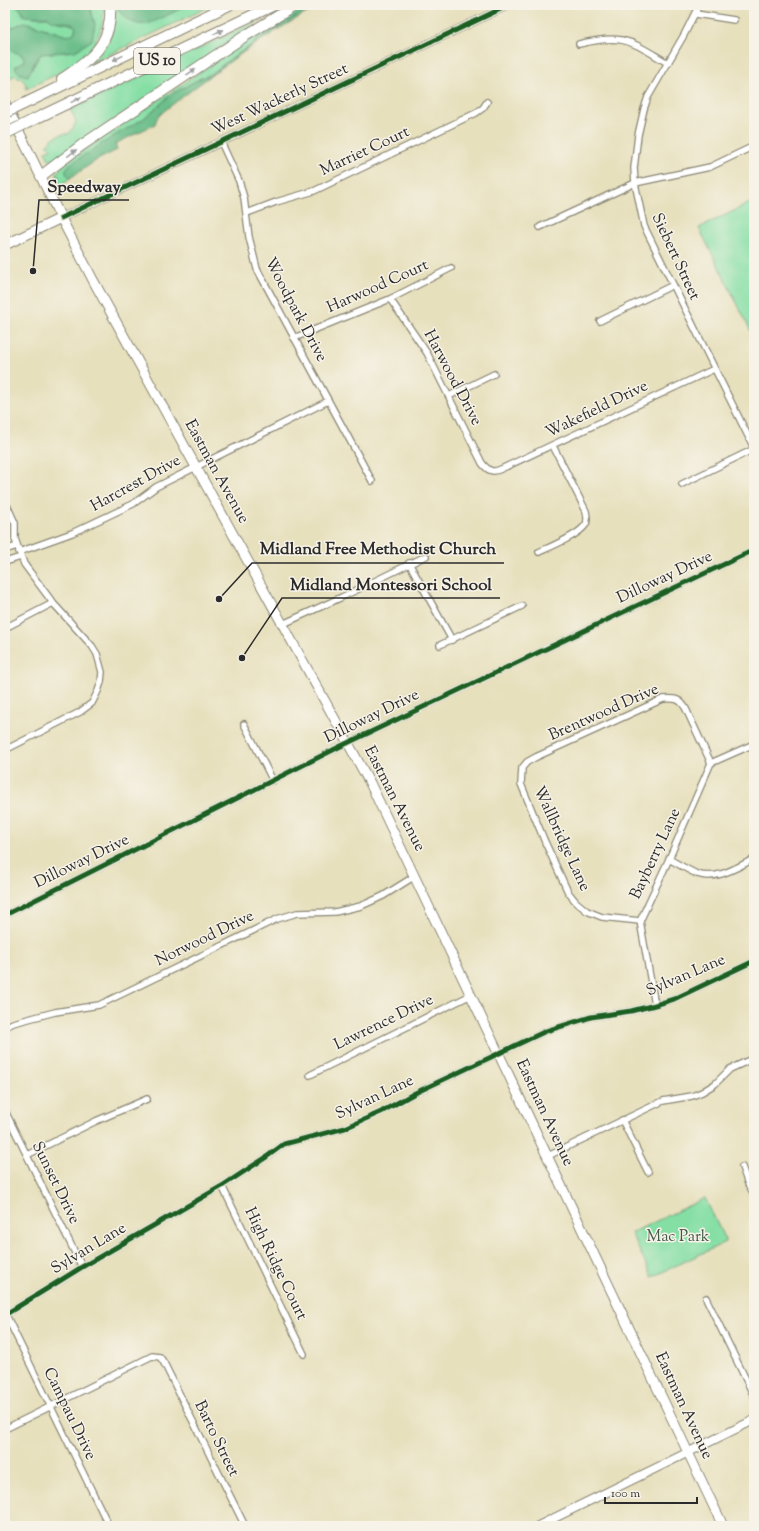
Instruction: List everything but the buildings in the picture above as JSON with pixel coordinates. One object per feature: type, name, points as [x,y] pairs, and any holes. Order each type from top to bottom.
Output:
[{"type":"highway","points":[[34,99],[80,67],[100,47],[110,21],[110,5]]},
{"type":"highway","name":"US 10","points":[[5,113],[229,5]]},
{"type":"highway","name":"US 10","points":[[5,134],[274,5]]},
{"type":"highway","points":[[41,176],[82,145],[134,110],[245,36],[296,5]]},
{"type":"main road","name":"Eastman Avenue","points":[[5,102],[61,218],[93,280],[370,783],[723,1526]]},
{"type":"main road","name":"West Wackerly Street","points":[[5,245],[61,218]]},
{"type":"main road","points":[[538,1526],[754,1420]]},
{"type":"street","name":"West Wackerly Street","points":[[61,218],[509,5]]},
{"type":"street","name":"Siebert Street","points":[[700,5],[648,97],[636,152],[634,183],[644,226],[754,448]]},
{"type":"street","points":[[696,14],[734,20]]},
{"type":"street","points":[[579,44],[600,39],[615,38],[639,45],[668,63]]},
{"type":"street","name":"Marriet Court","points":[[247,213],[276,202],[314,191],[476,113],[483,108],[487,102]]},
{"type":"street","name":"Woodpark Drive","points":[[221,142],[239,181],[244,198],[247,213],[248,237],[257,269],[372,481]]},
{"type":"street","points":[[540,227],[634,183],[710,167],[754,146]]},
{"type":"street","name":"Harwood Court","points":[[294,338],[390,298],[451,268]]},
{"type":"street","points":[[600,322],[673,285]]},
{"type":"street","name":"Harwood Drive","points":[[390,298],[427,353],[482,463],[490,470]]},
{"type":"street","name":"Wakefield Drive","points":[[490,470],[496,472],[714,368]]},
{"type":"street","points":[[449,396],[494,374]]},
{"type":"street","name":"Harcrest Drive","points":[[19,552],[72,533],[133,504],[156,487],[328,401]]},
{"type":"street","points":[[539,552],[578,532],[585,525],[587,518],[586,512],[553,446]]},
{"type":"street","points":[[682,484],[754,448]]},
{"type":"street","points":[[5,501],[16,523],[15,540],[19,552],[31,574],[53,603],[92,646],[97,654],[102,672],[102,682],[92,703],[80,712],[5,750]]},
{"type":"street","points":[[5,550],[19,552]]},
{"type":"street","name":"Dilloway Drive","points":[[5,915],[349,743],[754,550]]},
{"type":"street","points":[[5,562],[19,552]]},
{"type":"street","points":[[283,624],[426,556]]},
{"type":"street","points":[[409,563],[452,640]]},
{"type":"street","points":[[5,628],[53,603]]},
{"type":"street","points":[[440,645],[522,606]]},
{"type":"street","name":"Brentwood Drive","points":[[522,768],[527,762],[536,757],[662,699],[673,698],[681,701],[686,708],[711,763]]},
{"type":"street","points":[[244,724],[273,781]]},
{"type":"street","points":[[711,763],[754,744]]},
{"type":"street","name":"Bayberry Lane","points":[[655,1005],[640,921],[711,763]]},
{"type":"street","name":"Wallbridge Lane","points":[[522,768],[521,784],[568,892],[587,912],[602,917],[640,921]]},
{"type":"street","points":[[669,859],[698,874],[710,876],[721,874],[754,859]]},
{"type":"street","name":"Norwood Drive","points":[[5,1027],[13,1022],[55,1012],[99,1005],[277,919],[297,913],[335,912],[361,906],[383,896],[415,876]]},
{"type":"street","name":"Sylvan Lane","points":[[6,1314],[82,1267],[222,1186],[284,1144],[345,1128],[381,1112],[415,1093],[546,1031],[591,1017],[631,1011],[674,999],[754,961]]},
{"type":"street","name":"Lawrence Drive","points":[[310,1075],[471,995]]},
{"type":"street","points":[[548,1156],[663,1101],[692,1096],[702,1092],[715,1084],[730,1069],[754,1058]]},
{"type":"street","points":[[27,1155],[96,1121],[147,1099]]},
{"type":"street","name":"Sunset Drive","points":[[5,1111],[82,1267]]},
{"type":"street","points":[[622,1120],[648,1172]]},
{"type":"street","points":[[742,1167],[748,1184],[754,1194]]},
{"type":"street","name":"High Ridge Court","points":[[222,1186],[304,1354]]},
{"type":"street","points":[[706,1298],[754,1396]]},
{"type":"street","name":"Campau Drive","points":[[6,1314],[109,1526]]},
{"type":"street","name":"Barto Street","points":[[51,1407],[152,1356],[160,1358],[164,1363],[245,1526]]},
{"type":"street","points":[[5,1429],[51,1407]]},
{"type":"green space","points":[[5,5],[15,5],[34,17],[48,17],[55,21],[72,25],[76,27],[74,33],[67,36],[25,22],[9,29],[5,27]]},
{"type":"green space","points":[[15,5],[89,5],[95,24],[92,40],[75,51],[41,54],[36,60],[28,76],[22,74],[15,67],[22,62],[25,62],[24,59],[22,55],[13,51],[5,43],[5,27],[9,29],[25,22],[67,36],[74,33],[76,27],[70,23],[53,21],[48,17],[24,16],[20,8]]},
{"type":"green space","points":[[89,5],[104,5],[103,22],[98,37],[90,49],[80,59],[68,68],[26,89],[26,84],[22,79],[18,78],[16,75],[10,78],[5,67],[5,43],[12,50],[20,53],[31,70],[41,54],[75,51],[92,40],[92,11]]},
{"type":"green space","points":[[115,5],[117,5],[118,10],[146,24],[188,5],[213,5],[92,63],[110,37],[114,23]]},
{"type":"green space","points":[[117,5],[188,5],[155,21],[146,24],[136,24],[124,17]]},
{"type":"green space","points":[[305,5],[309,5],[308,8],[229,60],[210,75],[201,78],[172,94],[143,119],[69,165],[67,175],[70,178],[59,186],[58,176],[56,174],[63,165],[212,64]]},
{"type":"green space","points":[[309,5],[322,5],[280,28],[240,54],[164,111],[157,118],[155,124],[115,144],[117,150],[97,160],[70,178],[67,175],[65,170],[69,165],[143,119],[172,94],[201,78],[210,75],[256,42],[258,37],[265,35],[308,8]]},
{"type":"green space","points":[[267,16],[192,67],[189,66],[190,68],[55,160],[49,160],[45,151],[51,149],[47,145],[49,142],[59,135],[69,134],[76,123],[70,110]]},
{"type":"green space","points":[[754,201],[754,337],[699,228]]},
{"type":"green space","name":"Mac Park","points":[[705,1198],[726,1242],[652,1277],[631,1233]]},
{"type":"cycle path","points":[[61,218],[509,5]]},
{"type":"cycle path","points":[[5,915],[339,747],[754,550]]},
{"type":"cycle path","points":[[6,1314],[82,1267],[222,1186],[284,1144],[345,1128],[381,1112],[415,1093],[546,1031],[591,1017],[631,1011],[674,999],[754,961]]},
{"type":"place","name":"Speedway","points":[[33,271]]},
{"type":"place","name":"Midland Free Methodist Church","points":[[219,599]]},
{"type":"place","name":"Midland Montessori School","points":[[242,658]]}]
